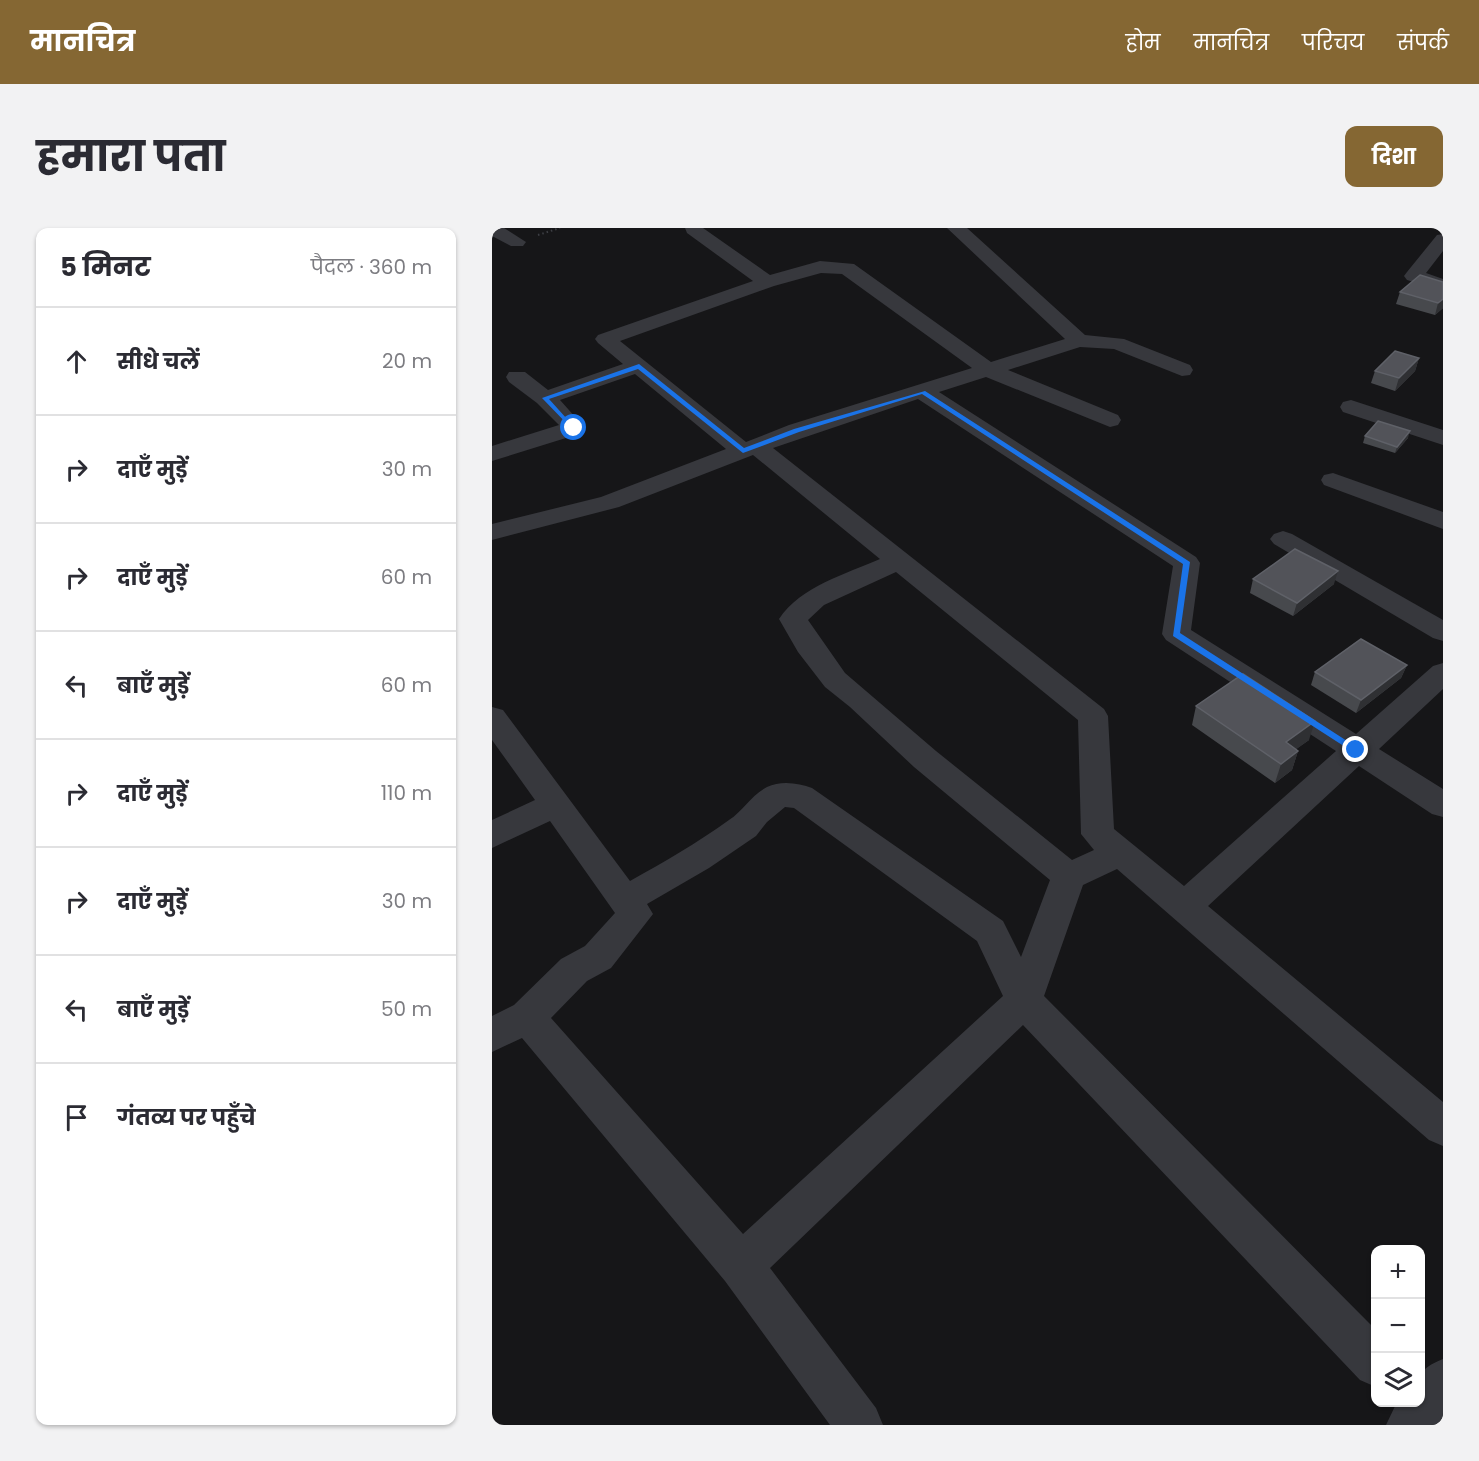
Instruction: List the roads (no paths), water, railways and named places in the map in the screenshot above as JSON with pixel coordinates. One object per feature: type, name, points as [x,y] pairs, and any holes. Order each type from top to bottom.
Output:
[{"type":"street","points":[[693,228],[767,282]]},
{"type":"street","points":[[956,228],[1079,341]]},
{"type":"street","points":[[492,229],[517,242],[492,249]]},
{"type":"street","points":[[1443,239],[1414,276],[1443,285]]},
{"type":"street","points":[[1110,420],[990,371],[847,268],[820,267],[767,282],[605,339],[900,560],[1094,716],[1098,834],[1443,1127]]},
{"type":"street","points":[[492,532],[610,502],[797,430],[990,371],[1079,341],[1117,343],[1182,370]]},
{"type":"street","points":[[545,398],[639,366]]},
{"type":"street","points":[[492,454],[574,428],[545,398],[517,377]]},
{"type":"street","points":[[922,392],[1187,563],[1176,634],[1443,805]]},
{"type":"street","points":[[1351,407],[1443,438]]},
{"type":"street","points":[[1333,480],[1443,521]]},
{"type":"street","points":[[1283,539],[1443,632]]},
{"type":"street","points":[[900,560],[813,599],[793,620],[807,645],[836,680],[975,801],[1069,876]]},
{"type":"street","points":[[1184,907],[1443,673]]},
{"type":"street","points":[[492,717],[635,914],[598,957],[574,970],[527,1017],[492,1035]]},
{"type":"street","points":[[625,900],[698,859],[744,827],[755,813],[779,795],[801,796],[990,931],[1024,1000],[1371,1359]]},
{"type":"street","points":[[492,835],[556,804]]},
{"type":"street","points":[[741,1265],[1024,1000],[1069,876],[1120,853]]},
{"type":"street","points":[[527,1017],[741,1265],[859,1425]]}]
